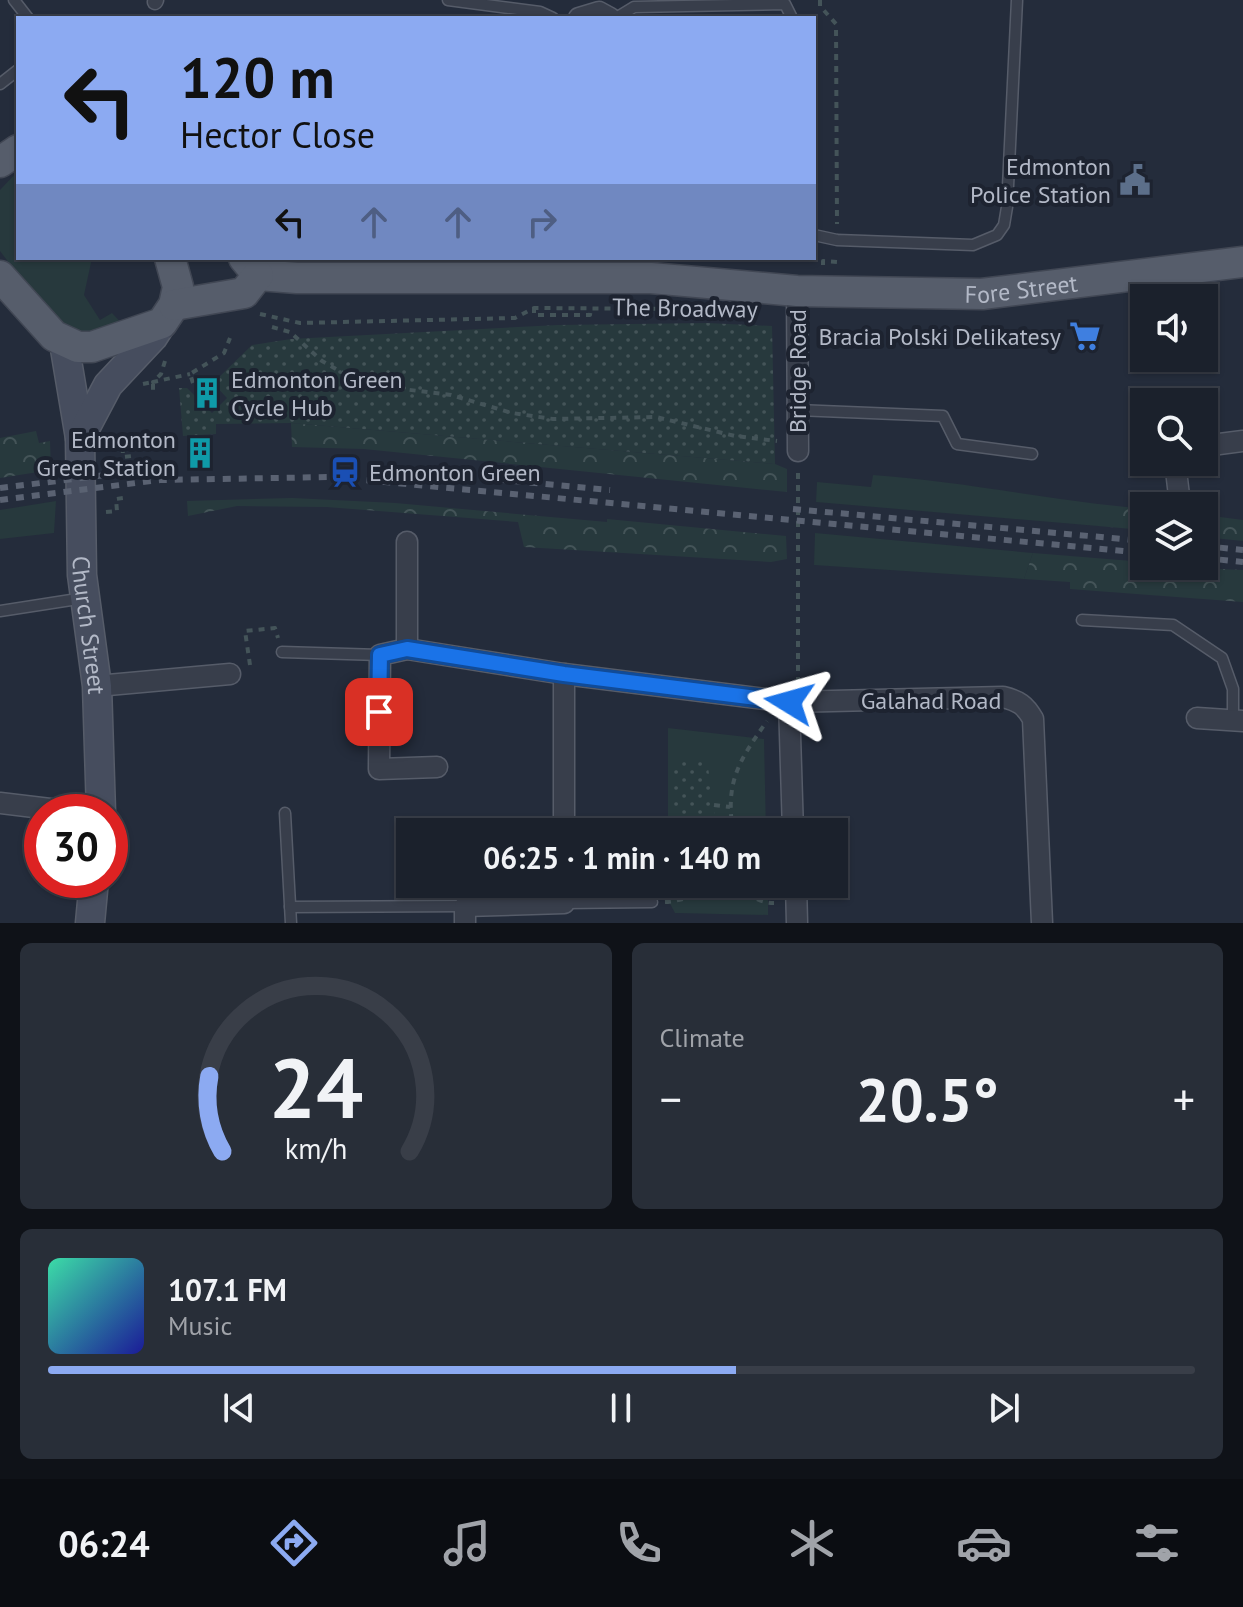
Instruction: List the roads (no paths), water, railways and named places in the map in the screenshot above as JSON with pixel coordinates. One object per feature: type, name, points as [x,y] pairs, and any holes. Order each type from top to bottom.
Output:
[{"type":"main road","points":[[168,314],[178,287],[171,260]]},
{"type":"main road","name":"Fore Street","points":[[797,291],[1006,293],[1243,262]]},
{"type":"main road","name":"The Broadway","points":[[64,343],[92,347],[168,314],[244,293],[251,266],[591,281],[651,278],[797,291]]},
{"type":"main road","points":[[0,276],[37,322],[64,343]]},
{"type":"main road","name":"Church Street","points":[[80,438],[108,385],[153,337],[168,314]]},
{"type":"main road","name":"Church Street","points":[[64,343],[80,438],[78,492],[84,598],[97,686],[100,794]]},
{"type":"main road","points":[[90,923],[92,898]]},
{"type":"street","name":"Bridge Road","points":[[797,291],[797,445]]},
{"type":"street","points":[[1218,444],[1243,441]]},
{"type":"street","points":[[407,542],[407,649]]},
{"type":"street","name":"Galahad Road","points":[[380,655],[407,649],[564,674],[789,702],[1003,697],[1026,707],[1033,719],[1042,923]]},
{"type":"street","points":[[380,655],[379,769],[437,767]]},
{"type":"street","points":[[97,686],[230,674]]},
{"type":"street","points":[[564,674],[564,818]]},
{"type":"street","points":[[789,702],[793,818]]},
{"type":"street","points":[[1197,718],[1238,721]]},
{"type":"street","points":[[0,803],[24,806]]},
{"type":"street","points":[[465,914],[544,898]]},
{"type":"lane","points":[[14,0],[26,16]]},
{"type":"lane","points":[[448,0],[540,12],[549,16]]},
{"type":"lane","points":[[816,235],[837,240],[973,245],[997,235],[1004,225],[1007,207],[1017,0]]},
{"type":"lane","points":[[598,12],[634,7],[785,4],[791,16]]},
{"type":"lane","points":[[0,84],[16,72]]},
{"type":"lane","points":[[797,410],[943,416],[957,444],[1032,454]]},
{"type":"lane","points":[[0,611],[84,598]]},
{"type":"lane","points":[[1082,620],[1173,625],[1222,658],[1233,689],[1238,721]]},
{"type":"lane","points":[[282,652],[380,655]]},
{"type":"lane","points":[[285,813],[291,923]]},
{"type":"lane","points":[[608,898],[652,902]]},
{"type":"lane","points":[[290,907],[465,914]]},
{"type":"railway","points":[[0,488],[155,469]]},
{"type":"railway","points":[[450,475],[610,490]]},
{"type":"railway","points":[[0,500],[160,480],[332,477],[1130,552]]},
{"type":"railway","points":[[793,509],[1130,540]]},
{"type":"railway","points":[[1218,547],[1243,550]]},
{"type":"railway","points":[[1218,559],[1243,562]]},
{"type":"place","name":"Edmonton Police Station","points":[[1135,180]]},
{"type":"place","name":"Bracia Polski Delikatesy","points":[[1085,336]]},
{"type":"place","name":"Edmonton Green Cycle Hub","points":[[207,393]]},
{"type":"place","name":"Edmonton Green Station","points":[[200,453]]},
{"type":"place","name":"Edmonton Green","points":[[345,472]]}]
